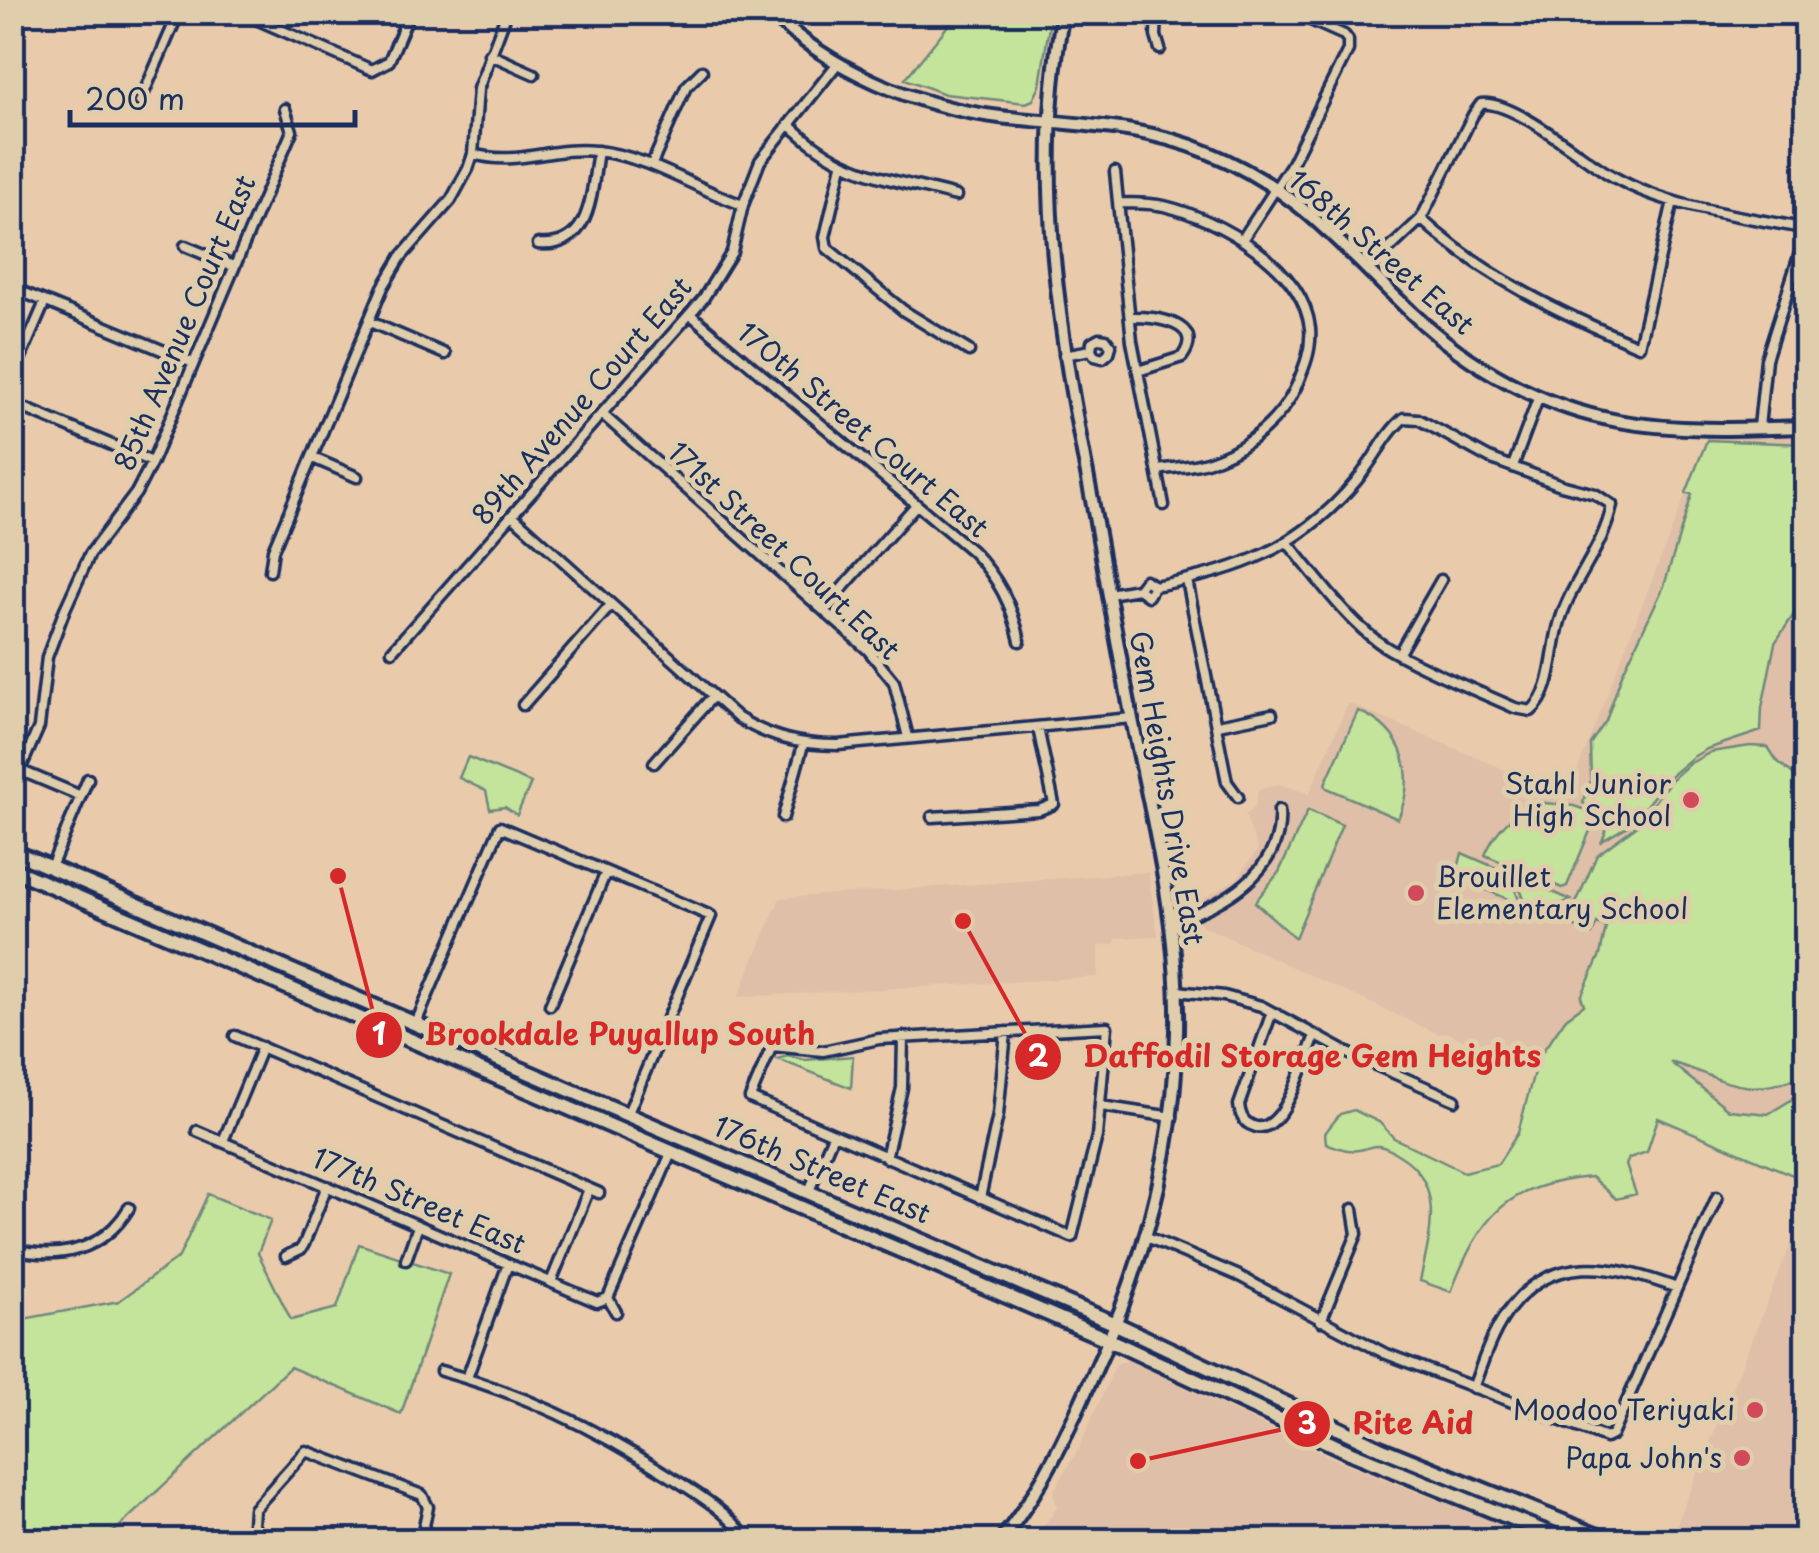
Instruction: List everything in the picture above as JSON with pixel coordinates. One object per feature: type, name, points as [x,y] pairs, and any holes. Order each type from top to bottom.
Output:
[{"type":"main road","name":"176th Street East","points":[[12,851],[1116,1324],[1380,1448],[1608,1540]]},
{"type":"main road","name":"176th Street East","points":[[12,865],[1109,1340],[1349,1452],[1566,1540]]},
{"type":"main road","points":[[12,865],[41,872],[50,867]]},
{"type":"main road","points":[[294,988],[304,983],[378,1014],[414,1022]]},
{"type":"main road","points":[[480,1068],[528,1080],[620,1118],[628,1114]]},
{"type":"main road","points":[[672,1150],[680,1144],[740,1169],[770,1174]]},
{"type":"street","points":[[140,102],[180,12]]},
{"type":"street","points":[[247,14],[378,70],[392,56],[410,12]]},
{"type":"street","points":[[270,572],[274,550],[383,287],[401,257],[451,200],[473,154],[478,89],[506,12]]},
{"type":"street","name":"168th Street East","points":[[770,12],[838,63],[869,80],[925,100],[968,112],[1118,127],[1173,139],[1230,162],[1276,188],[1316,218],[1436,336],[1480,366],[1568,408],[1618,421],[1708,428],[1806,427]]},
{"type":"street","name":"Gem Heights Drive East","points":[[1001,1540],[1034,1499],[1053,1466],[1116,1324],[1147,1237],[1172,1118],[1177,991],[1172,922],[1064,355],[1048,214],[1050,121],[1063,12]]},
{"type":"street","points":[[1156,12],[1160,49]]},
{"type":"street","points":[[1242,240],[1318,114],[1349,44],[1344,35],[1292,12]]},
{"type":"street","points":[[1670,12],[1688,20],[1702,15]]},
{"type":"street","points":[[489,54],[534,74]]},
{"type":"street","name":"89th Avenue Court East","points":[[392,651],[691,315],[727,263],[742,205],[760,161],[838,63]]},
{"type":"street","points":[[652,164],[686,87],[702,70]]},
{"type":"street","points":[[1369,268],[1421,219],[1473,115],[1481,104],[1487,103],[1519,116],[1626,184],[1673,201],[1806,232],[1766,359],[1760,427]]},
{"type":"street","name":"85th Avenue Court East","points":[[16,769],[38,727],[48,657],[77,582],[97,542],[136,493],[152,462],[292,130],[285,109]]},
{"type":"street","points":[[789,124],[806,141],[842,165],[956,196]]},
{"type":"street","points":[[473,154],[502,161],[565,150],[598,150],[652,164],[742,205]]},
{"type":"street","points":[[538,244],[559,244],[580,228],[598,150]]},
{"type":"street","points":[[842,165],[825,237],[827,248],[912,317],[968,351]]},
{"type":"street","points":[[1115,172],[1132,341],[1164,505]]},
{"type":"street","points":[[1421,219],[1468,257],[1542,301],[1639,346],[1673,201]]},
{"type":"street","points":[[1118,203],[1165,206],[1242,240],[1283,274],[1306,309],[1310,343],[1298,382],[1292,396],[1270,422],[1244,446],[1214,460],[1158,470]]},
{"type":"street","points":[[185,246],[233,266]]},
{"type":"street","points":[[20,291],[193,363]]},
{"type":"street","points":[[12,378],[45,302]]},
{"type":"street","name":"170th Street Court East","points":[[691,315],[983,562],[1008,599],[1020,641]]},
{"type":"street","points":[[1130,316],[1159,317],[1176,323],[1189,338],[1182,357],[1138,371]]},
{"type":"street","points":[[370,322],[445,354]]},
{"type":"street","points":[[1098,338],[1106,339],[1110,346],[1103,358],[1091,350],[1092,342],[1098,338]]},
{"type":"street","points":[[1110,346],[1132,341]]},
{"type":"street","points":[[1064,355],[1091,350]]},
{"type":"street","points":[[1513,466],[1539,396]]},
{"type":"street","points":[[12,403],[152,462]]},
{"type":"street","name":"171st Street Court East","points":[[602,414],[868,650],[894,682],[908,737]]},
{"type":"street","points":[[1110,594],[1138,589],[1148,596],[1154,586],[1246,564],[1287,542],[1355,483],[1404,418],[1428,423],[1470,448],[1602,496],[1612,504],[1594,554],[1566,604],[1547,682],[1534,709],[1524,711],[1399,653],[1369,632],[1287,542]]},
{"type":"street","points":[[313,458],[357,477]]},
{"type":"street","points":[[823,610],[916,505]]},
{"type":"street","points":[[512,516],[713,696],[756,729],[804,745],[1132,718]]},
{"type":"street","points":[[1187,580],[1228,782],[1238,797]]},
{"type":"street","points":[[1399,653],[1441,580]]},
{"type":"street","points":[[523,705],[612,606]]},
{"type":"street","points":[[654,762],[713,696]]},
{"type":"street","points":[[1218,725],[1272,714]]},
{"type":"street","points":[[932,817],[1039,810],[1054,804],[1038,728]]},
{"type":"street","points":[[783,817],[804,745]]},
{"type":"street","points":[[16,769],[81,796]]},
{"type":"street","points":[[50,867],[88,778]]},
{"type":"street","points":[[1172,922],[1206,912],[1250,880],[1274,844],[1280,827],[1279,810]]},
{"type":"street","points":[[414,1022],[500,827],[711,916],[628,1114]]},
{"type":"street","points":[[550,1005],[606,872]]},
{"type":"street","points":[[1177,991],[1242,999],[1455,1100]]},
{"type":"street","points":[[1272,1012],[1239,1105],[1240,1114],[1251,1126],[1265,1127],[1276,1122],[1315,1036]]},
{"type":"street","points":[[1106,1027],[1101,1106],[1089,1178],[1072,1237],[750,1098],[772,1046],[823,1051],[902,1037],[1006,1032],[1106,1027]]},
{"type":"street","points":[[980,1198],[998,1115],[1006,1032]]},
{"type":"street","points":[[235,1036],[594,1191],[552,1282]]},
{"type":"street","points":[[886,1158],[899,1106],[902,1037]]},
{"type":"street","points":[[223,1141],[262,1048]]},
{"type":"street","points":[[1101,1106],[1172,1118]]},
{"type":"street","name":"177th Street East","points":[[198,1130],[597,1302],[608,1298]]},
{"type":"street","points":[[809,1191],[833,1136]]},
{"type":"street","points":[[616,1312],[608,1298],[672,1150]]},
{"type":"street","points":[[286,1256],[304,1244],[327,1186]]},
{"type":"street","points":[[1147,1237],[1239,1276],[1384,1352],[1596,1436],[1612,1435],[1717,1197]]},
{"type":"street","points":[[12,1249],[49,1253],[88,1246],[107,1236],[129,1208]]},
{"type":"street","points":[[1321,1321],[1354,1246],[1357,1234],[1353,1209]]},
{"type":"street","points":[[406,1260],[418,1226]]},
{"type":"street","points":[[467,1378],[508,1264]]},
{"type":"street","points":[[1473,1388],[1506,1314],[1527,1291],[1564,1272],[1607,1266],[1678,1288]]},
{"type":"street","points":[[440,1371],[583,1423],[714,1504],[748,1540]]},
{"type":"street","points":[[260,1540],[251,1514],[306,1451],[422,1495],[428,1507],[421,1540]]},
{"type":"shaded area","points":[[1806,427],[1806,1170],[1535,1070],[1445,1032],[1438,1034],[1203,926],[1189,907],[1237,879],[1258,850],[1245,815],[1255,807],[1258,790],[1279,784],[1309,794],[1348,703],[1567,796],[1707,440],[1708,428]]},
{"type":"shaded area","points":[[1148,872],[1158,936],[1116,938],[1115,944],[1098,946],[1098,977],[738,997],[780,898]]},
{"type":"shaded area","points":[[1806,1207],[1806,1540],[1670,1540]]},
{"type":"shaded area","points":[[1128,1360],[1329,1457],[1538,1540],[1057,1540],[1041,1529],[1057,1508],[1053,1492],[1079,1448],[1115,1366]]},
{"type":"green space","points":[[959,12],[1051,13],[1040,86],[1033,100],[1026,103],[945,94],[905,79]]},
{"type":"green space","points":[[1707,440],[1806,444],[1806,596],[1775,643],[1761,731],[1693,757],[1669,777],[1631,824],[1602,841],[1612,816],[1583,803],[1591,781],[1590,744],[1606,721],[1622,674],[1664,586],[1692,494],[1686,493]]},
{"type":"green space","points":[[1358,711],[1387,730],[1403,756],[1406,786],[1398,819],[1325,784]]},
{"type":"green space","points":[[1768,747],[1777,761],[1798,778],[1793,793],[1806,801],[1806,1074],[1785,1082],[1750,1087],[1670,1062],[1729,1110],[1768,1114],[1806,1091],[1806,1178],[1658,1118],[1647,1152],[1629,1158],[1626,1165],[1636,1194],[1616,1199],[1591,1177],[1537,1188],[1500,1209],[1486,1224],[1451,1292],[1420,1281],[1431,1212],[1424,1180],[1414,1167],[1389,1149],[1345,1149],[1326,1143],[1325,1133],[1340,1114],[1354,1110],[1379,1122],[1394,1138],[1464,1172],[1498,1164],[1518,1133],[1534,1072],[1501,1053],[1515,1048],[1538,1058],[1566,1018],[1584,1005],[1581,997],[1600,955],[1606,927],[1597,923],[1592,934],[1548,916],[1576,903],[1597,855],[1636,826],[1671,780],[1689,764],[1711,752]]},
{"type":"green space","points":[[468,757],[531,783],[517,815],[505,807],[490,809],[486,791],[459,778]]},
{"type":"green space","points":[[1545,803],[1574,806],[1597,814],[1567,886],[1562,888],[1485,855],[1508,821]]},
{"type":"green space","points":[[1308,810],[1342,825],[1295,938],[1255,902],[1279,872]]},
{"type":"green space","points":[[1462,853],[1508,873],[1517,903],[1456,877]]},
{"type":"green space","points":[[1515,876],[1571,900],[1541,911],[1527,907]]},
{"type":"green space","points":[[788,1056],[805,1060],[853,1056],[851,1088],[777,1059]]},
{"type":"green space","points":[[208,1194],[271,1220],[258,1253],[291,1320],[337,1308],[359,1244],[449,1274],[401,1414],[290,1367],[105,1540],[13,1540],[12,1345],[23,1319],[119,1301],[179,1257]]},
{"type":"place","name":"Stahl Junior High School","points":[[1691,800]]},
{"type":"place","name":"Brookdale Puyallup South","points":[[338,876]]},
{"type":"place","name":"Brouillet Elementary School","points":[[1416,893]]},
{"type":"place","name":"Daffodil Storage Gem Heights","points":[[963,921]]},
{"type":"place","name":"Moodoo Teriyaki","points":[[1755,1410]]},
{"type":"place","name":"Papa John's","points":[[1742,1458]]},
{"type":"place","name":"Rite Aid","points":[[1138,1461]]}]
